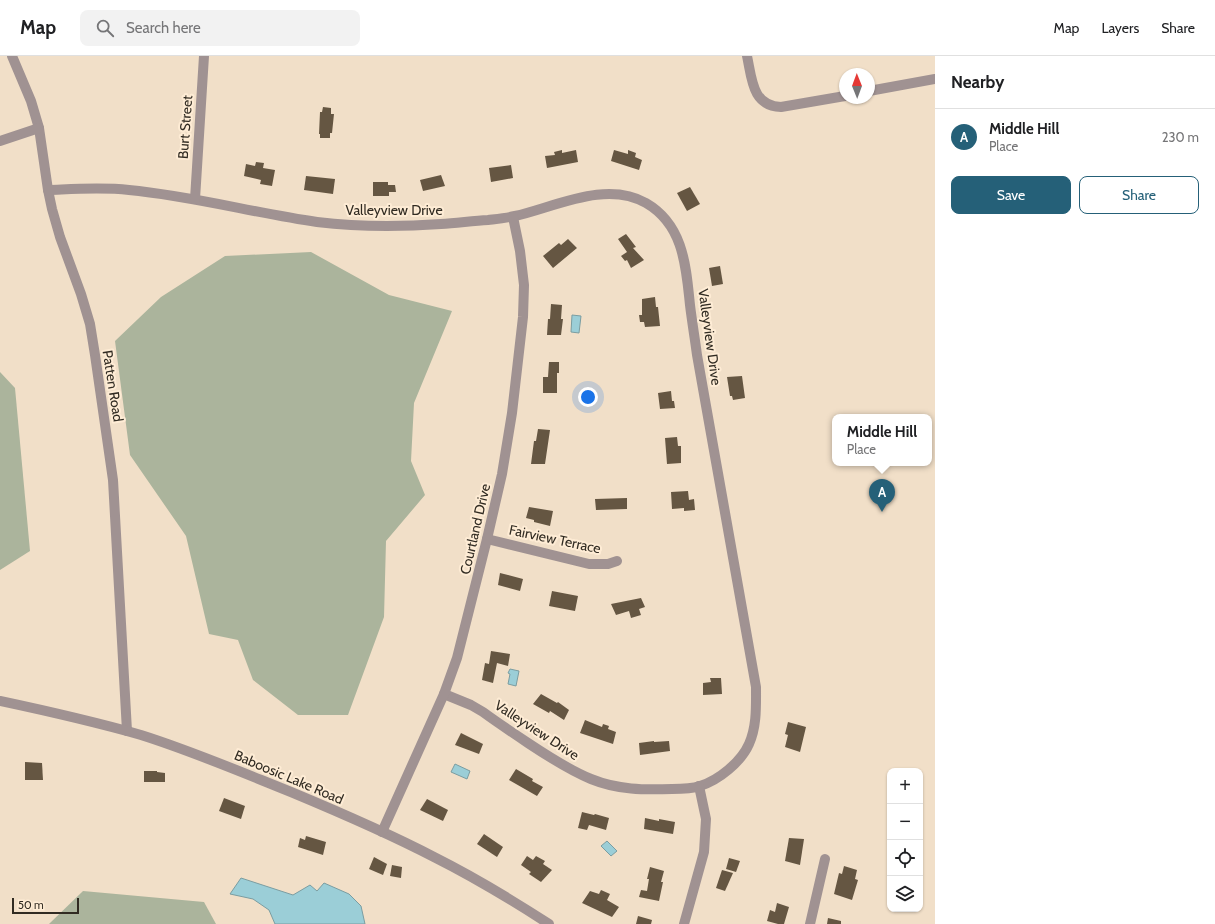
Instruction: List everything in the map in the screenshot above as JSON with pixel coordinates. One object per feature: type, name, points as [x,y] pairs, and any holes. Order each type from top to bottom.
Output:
[{"type":"street","name":"Patten Road","points":[[12,56],[31,101],[39,128],[48,190],[60,237],[81,294],[90,324],[113,480],[127,732]]},
{"type":"street","name":"Burt Street","points":[[195,199],[204,56]]},
{"type":"street","points":[[747,56],[756,94],[766,104],[772,107],[781,107],[839,97]]},
{"type":"street","points":[[875,90],[935,80]]},
{"type":"street","points":[[0,140],[39,128]]},
{"type":"street","name":"Valleyview Drive","points":[[48,190],[84,188],[128,190],[195,199],[287,217],[350,225],[413,226],[513,217],[574,200],[605,194],[626,195],[655,208],[662,216],[675,233],[684,254],[697,355],[756,687],[756,711],[753,733],[749,745],[742,756],[716,779],[699,786],[654,790],[629,789],[591,779],[561,765],[471,704],[444,694]]},
{"type":"street","name":"Courtland Drive","points":[[382,832],[444,694],[457,658],[487,540],[508,444],[523,317],[524,285],[520,251],[513,217]]},
{"type":"street","name":"Fairview Terrace","points":[[487,540],[589,564],[608,564],[617,561]]},
{"type":"street","name":"Baboosic Lake Road","points":[[0,701],[127,732],[177,747],[220,763],[382,832],[435,857],[489,887],[549,924]]},
{"type":"street","points":[[684,924],[704,852],[706,819],[699,786]]},
{"type":"street","points":[[810,924],[825,859]]},
{"type":"green space","points":[[311,252],[389,295],[452,311],[414,403],[411,461],[425,495],[386,541],[384,617],[348,715],[298,715],[253,680],[238,640],[209,634],[186,536],[130,455],[115,341],[161,297],[225,256]]},
{"type":"green space","points":[[0,372],[15,388],[30,551],[0,570]]},
{"type":"green space","points":[[83,891],[204,902],[216,924],[49,924]]},
{"type":"water","points":[[572,315],[581,316],[579,333],[571,332]]},
{"type":"water","points":[[510,669],[519,671],[516,686],[508,684],[510,674],[508,673]]},
{"type":"water","points":[[455,764],[470,771],[467,779],[451,772]]},
{"type":"water","points":[[607,841],[617,851],[611,856],[601,846]]},
{"type":"water","points":[[241,878],[293,895],[310,885],[317,891],[324,883],[349,894],[361,906],[365,924],[275,924],[269,910],[253,899],[230,894]]},
{"type":"building","points":[[323,107],[331,108],[331,114],[334,114],[330,138],[320,138],[319,134],[320,112],[322,112]]},
{"type":"building","points":[[562,150],[562,153],[576,150],[578,162],[547,168],[545,156],[555,155],[554,152]]},
{"type":"building","points":[[614,150],[628,154],[628,150],[636,153],[635,157],[642,160],[639,170],[611,161]]},
{"type":"building","points":[[256,162],[264,163],[263,168],[275,170],[272,186],[260,184],[261,180],[244,176],[246,164],[255,166]]},
{"type":"building","points":[[511,165],[513,178],[491,182],[489,168]]},
{"type":"building","points":[[441,175],[445,186],[423,191],[420,180]]},
{"type":"building","points":[[306,176],[335,179],[333,194],[304,190]]},
{"type":"building","points":[[373,182],[388,182],[388,185],[395,185],[396,192],[389,192],[389,196],[373,196]]},
{"type":"building","points":[[690,187],[700,204],[687,211],[677,193]]},
{"type":"building","points":[[626,234],[636,247],[633,248],[644,260],[631,268],[627,260],[625,261],[621,256],[627,252],[618,239]]},
{"type":"building","points":[[568,239],[577,248],[553,268],[543,256],[559,243],[561,245]]},
{"type":"building","points":[[720,266],[723,284],[712,286],[709,268]]},
{"type":"building","points":[[655,297],[656,307],[658,307],[660,326],[645,327],[644,322],[640,322],[639,315],[642,315],[642,299]]},
{"type":"building","points":[[551,304],[562,305],[561,319],[563,319],[561,335],[547,335]]},
{"type":"building","points":[[549,362],[559,362],[559,373],[557,373],[557,393],[543,393],[543,377],[548,377]]},
{"type":"building","points":[[742,376],[745,398],[733,400],[732,396],[730,396],[727,377]]},
{"type":"building","points":[[671,391],[672,401],[674,401],[675,408],[660,409],[658,393]]},
{"type":"building","points":[[538,429],[550,430],[545,464],[531,464],[534,441],[536,441]]},
{"type":"building","points":[[677,437],[678,446],[681,446],[681,463],[667,464],[665,438]]},
{"type":"building","points":[[688,491],[689,500],[694,499],[695,510],[684,511],[684,508],[672,509],[671,492]]},
{"type":"building","points":[[627,498],[627,509],[596,510],[595,499]]},
{"type":"building","points":[[529,507],[553,511],[550,526],[534,522],[534,520],[526,518]]},
{"type":"building","points":[[500,573],[523,579],[520,591],[498,585]]},
{"type":"building","points":[[552,591],[578,596],[575,611],[549,606]]},
{"type":"building","points":[[641,598],[645,607],[639,609],[641,615],[631,618],[629,611],[616,615],[611,604]]},
{"type":"building","points":[[491,651],[510,654],[508,666],[497,663],[493,683],[482,680],[485,663],[489,664]]},
{"type":"building","points":[[710,678],[721,678],[722,694],[703,695],[703,683],[711,682]]},
{"type":"building","points":[[541,694],[557,703],[558,702],[569,710],[564,720],[550,711],[549,713],[533,704]]},
{"type":"building","points":[[585,720],[602,727],[603,724],[609,726],[608,729],[616,732],[613,744],[580,733]]},
{"type":"building","points":[[788,722],[806,727],[800,752],[785,747],[788,735],[785,734]]},
{"type":"building","points":[[461,733],[483,744],[479,754],[455,745]]},
{"type":"building","points":[[669,741],[670,751],[640,755],[639,743]]},
{"type":"building","points":[[25,762],[42,763],[43,780],[25,780]]},
{"type":"building","points":[[516,769],[543,787],[537,796],[509,780]]},
{"type":"building","points":[[144,771],[157,771],[165,773],[165,782],[144,782]]},
{"type":"building","points":[[224,798],[245,806],[241,819],[219,811]]},
{"type":"building","points":[[427,799],[448,810],[443,821],[420,810]]},
{"type":"building","points":[[582,812],[609,818],[606,830],[589,825],[587,830],[578,828]]},
{"type":"building","points":[[645,818],[675,822],[673,834],[644,829]]},
{"type":"building","points":[[484,834],[503,847],[497,857],[477,844]]},
{"type":"building","points":[[306,836],[326,842],[323,855],[298,847],[300,838],[305,840]]},
{"type":"building","points":[[789,838],[804,839],[800,865],[785,861]]},
{"type":"building","points":[[527,856],[533,860],[536,856],[545,861],[543,864],[552,870],[541,882],[529,874],[531,872],[521,865]]},
{"type":"building","points":[[374,857],[387,864],[383,875],[369,869]]},
{"type":"building","points":[[729,858],[740,861],[736,872],[726,869]]},
{"type":"building","points":[[392,865],[402,867],[401,878],[390,876]]},
{"type":"building","points":[[844,866],[857,870],[855,879],[858,880],[852,900],[834,894],[839,873],[842,874]]},
{"type":"building","points":[[650,867],[664,871],[659,901],[639,897],[641,890],[647,891],[649,879],[647,879]]},
{"type":"building","points":[[722,870],[733,873],[725,891],[716,888]]},
{"type":"building","points":[[601,890],[610,894],[607,900],[619,907],[612,917],[582,903],[590,891],[599,894]]},
{"type":"building","points":[[777,903],[789,907],[784,924],[767,921],[770,910],[775,912]]},
{"type":"building","points":[[638,916],[652,920],[651,924],[636,924]]},
{"type":"building","points":[[828,918],[841,921],[841,924],[827,924]]},
{"type":"place","name":"Middle Hill","points":[[882,512]]}]
